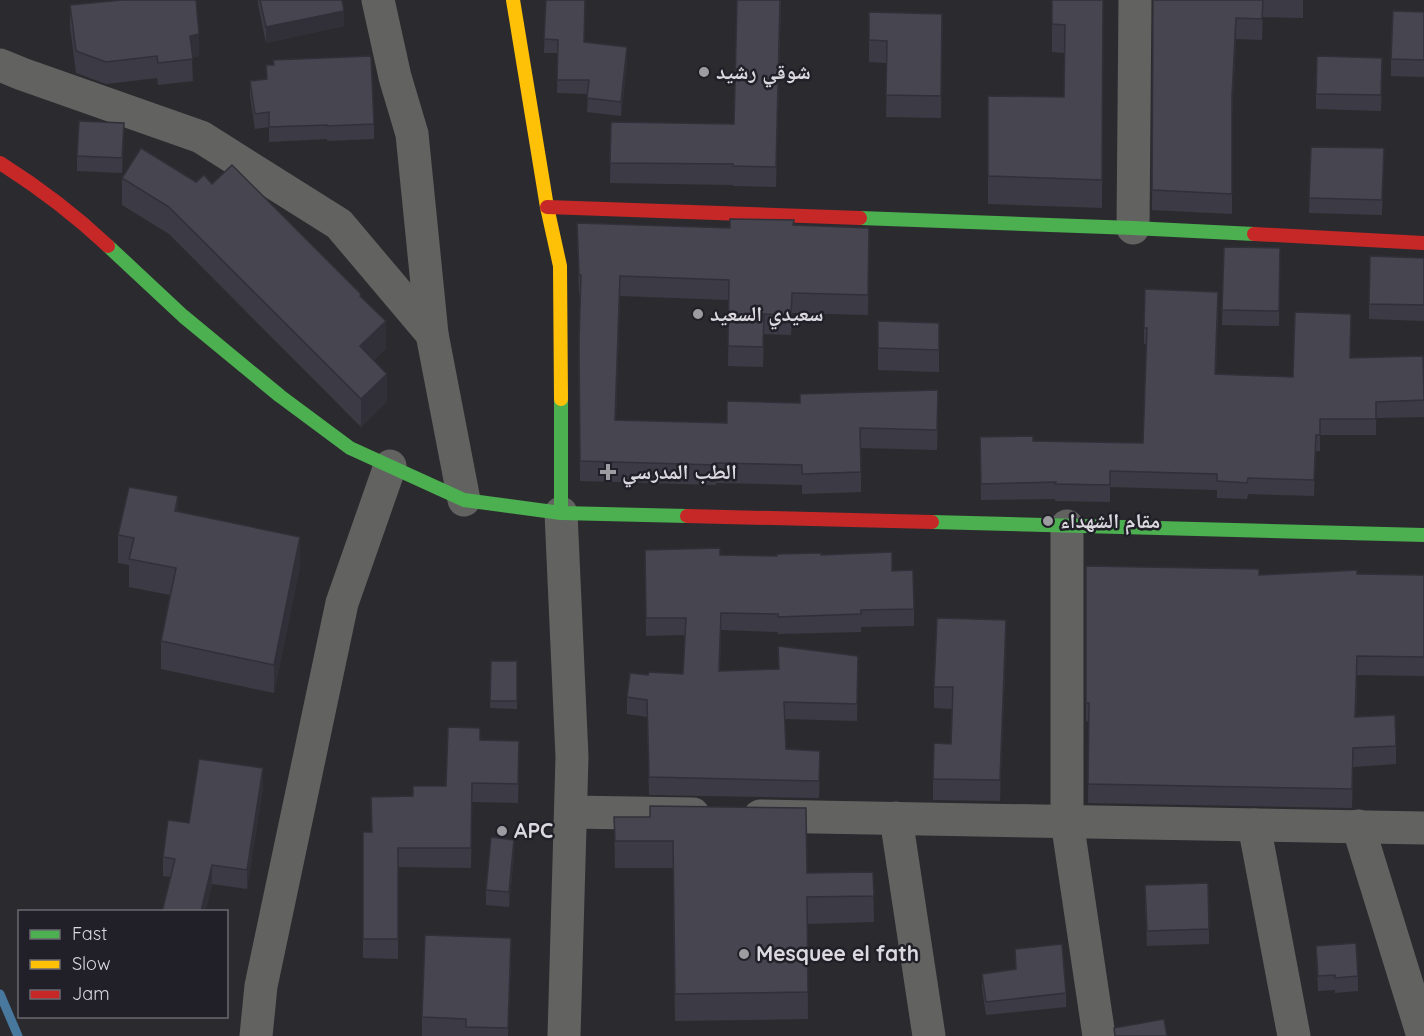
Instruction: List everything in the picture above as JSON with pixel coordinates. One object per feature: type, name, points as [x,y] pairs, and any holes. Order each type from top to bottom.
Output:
[{"type":"main road","points":[[513,0],[547,207],[560,266],[561,513]]},
{"type":"main road","points":[[0,163],[86,225],[183,316],[279,396],[350,448],[464,500],[561,513],[1424,535]]},
{"type":"main road","points":[[547,207],[1133,228],[1424,243]]},
{"type":"street","points":[[378,0],[395,77],[411,134],[432,334],[464,500]]},
{"type":"street","points":[[1133,228],[1135,0]]},
{"type":"street","points":[[0,65],[201,136],[339,224],[432,334]]},
{"type":"street","points":[[256,1036],[261,986],[342,603],[390,466]]},
{"type":"street","points":[[561,513],[572,757],[564,1036]]},
{"type":"street","points":[[1067,526],[1067,821],[1099,1036]]},
{"type":"street","points":[[570,812],[1424,828]]},
{"type":"street","points":[[896,818],[929,1036]]},
{"type":"street","points":[[1254,825],[1294,1036]]},
{"type":"street","points":[[1358,826],[1423,1036]]},
{"type":"building","points":[[122,0],[196,0],[199,34],[190,36],[193,59],[158,63],[157,56],[106,62],[76,51],[70,5]]},
{"type":"building","points":[[260,0],[342,0],[344,11],[266,27]]},
{"type":"building","points":[[546,0],[585,0],[584,42],[627,47],[621,102],[587,98],[589,80],[557,80],[558,40],[544,39]]},
{"type":"building","points":[[737,0],[780,0],[776,167],[733,166],[733,164],[610,163],[611,122],[734,124]]},
{"type":"building","points":[[1052,0],[1103,0],[1102,180],[988,176],[988,96],[1064,97],[1065,25],[1052,24]]},
{"type":"building","points":[[1153,0],[1263,0],[1262,19],[1236,18],[1232,96],[1232,194],[1152,190]]},
{"type":"building","points":[[1393,11],[1424,12],[1424,60],[1391,59]]},
{"type":"building","points":[[869,12],[942,14],[941,96],[886,95],[887,41],[869,40]]},
{"type":"building","points":[[371,56],[374,124],[269,127],[269,112],[255,114],[250,81],[267,79],[266,65],[274,65],[273,60]]},
{"type":"building","points":[[1317,56],[1382,58],[1381,95],[1316,94]]},
{"type":"building","points":[[79,121],[124,123],[122,158],[77,156]]},
{"type":"building","points":[[1311,147],[1384,148],[1382,200],[1309,198]]},
{"type":"building","points":[[141,148],[196,182],[204,175],[212,184],[232,165],[386,321],[360,346],[387,374],[361,399],[169,207],[122,178]]},
{"type":"building","points":[[730,219],[794,220],[793,225],[869,228],[868,295],[792,293],[791,315],[764,314],[763,347],[728,346],[729,280],[620,276],[615,420],[727,423],[727,401],[800,403],[800,394],[938,390],[937,430],[860,428],[861,472],[802,474],[802,465],[580,461],[581,275],[579,275],[577,223],[730,228]]},
{"type":"building","points":[[1224,247],[1280,248],[1279,311],[1222,310]]},
{"type":"building","points":[[1370,256],[1424,258],[1424,305],[1369,304]]},
{"type":"building","points":[[1145,289],[1218,292],[1215,374],[1293,377],[1295,312],[1351,314],[1350,358],[1423,356],[1424,400],[1376,402],[1376,419],[1320,419],[1320,435],[1316,435],[1314,480],[1248,478],[1247,483],[1217,481],[1217,474],[1110,471],[1110,485],[1055,484],[1056,482],[981,484],[980,437],[1033,436],[1033,441],[1143,443],[1147,328],[1144,328]]},
{"type":"building","points":[[878,321],[939,323],[939,350],[878,348]]},
{"type":"building","points":[[129,487],[178,496],[175,511],[300,537],[274,665],[161,641],[176,568],[129,559],[134,538],[118,535]]},
{"type":"building","points":[[720,548],[720,555],[777,556],[777,554],[892,552],[892,571],[913,570],[914,609],[861,610],[861,614],[778,617],[778,614],[721,613],[719,671],[779,669],[778,646],[858,656],[857,704],[784,702],[786,749],[820,751],[819,781],[649,777],[647,700],[627,697],[630,673],[683,674],[686,618],[646,618],[645,550]]},
{"type":"building","points":[[1086,566],[1259,569],[1259,575],[1357,570],[1357,574],[1424,575],[1424,657],[1357,656],[1355,717],[1395,715],[1396,746],[1353,748],[1352,789],[1088,784]]},
{"type":"building","points":[[937,618],[1006,620],[1000,780],[933,779],[934,743],[951,744],[953,687],[934,687]]},
{"type":"building","points":[[491,661],[517,661],[517,701],[490,701]]},
{"type":"building","points":[[448,727],[480,728],[480,740],[519,741],[518,784],[472,783],[471,848],[398,848],[398,939],[363,939],[363,832],[372,832],[371,797],[413,796],[413,786],[446,786]]},
{"type":"building","points":[[199,759],[263,768],[247,870],[212,865],[201,910],[162,910],[175,859],[163,857],[168,820],[189,823]]},
{"type":"building","points":[[650,806],[806,808],[807,873],[873,872],[874,896],[807,897],[808,992],[675,994],[673,841],[615,841],[614,817],[650,817]]},
{"type":"building","points":[[491,837],[514,840],[509,892],[486,890]]},
{"type":"building","points":[[1208,883],[1209,929],[1147,931],[1145,885]]},
{"type":"building","points":[[425,935],[511,938],[508,1028],[466,1027],[466,1019],[422,1017]]},
{"type":"building","points":[[1356,943],[1358,976],[1335,978],[1335,975],[1318,976],[1316,946]]},
{"type":"building","points":[[1062,944],[1066,993],[986,1002],[982,974],[1016,969],[1015,949]]},
{"type":"building","points":[[1164,1019],[1167,1036],[1115,1036],[1114,1028]]},
{"type":"waterway","points":[[0,994],[18,1036]]},
{"type":"traffic: fast","points":[[860,218],[1254,234]]},
{"type":"traffic: fast","points":[[108,246],[183,316],[280,396],[350,448],[464,500],[561,513],[687,516]]},
{"type":"traffic: fast","points":[[561,399],[561,513]]},
{"type":"traffic: fast","points":[[932,522],[1424,535]]},
{"type":"traffic: slow","points":[[513,0],[547,207],[560,266],[561,399]]},
{"type":"traffic: jam","points":[[0,163],[56,202],[108,246]]},
{"type":"traffic: jam","points":[[547,207],[860,218]]},
{"type":"traffic: jam","points":[[1254,234],[1424,243]]},
{"type":"traffic: jam","points":[[687,516],[932,522]]},
{"type":"place","name":"شوقي رشيد","points":[[704,72]]},
{"type":"place","name":"سعيدي السعيد","points":[[698,314]]},
{"type":"place","name":"الطب المدرسي","points":[[608,472]]},
{"type":"place","name":"مقام الشهداء","points":[[1048,521]]},
{"type":"place","name":"APC","points":[[502,831]]},
{"type":"place","name":"Mesquee el fath","points":[[744,954]]}]
